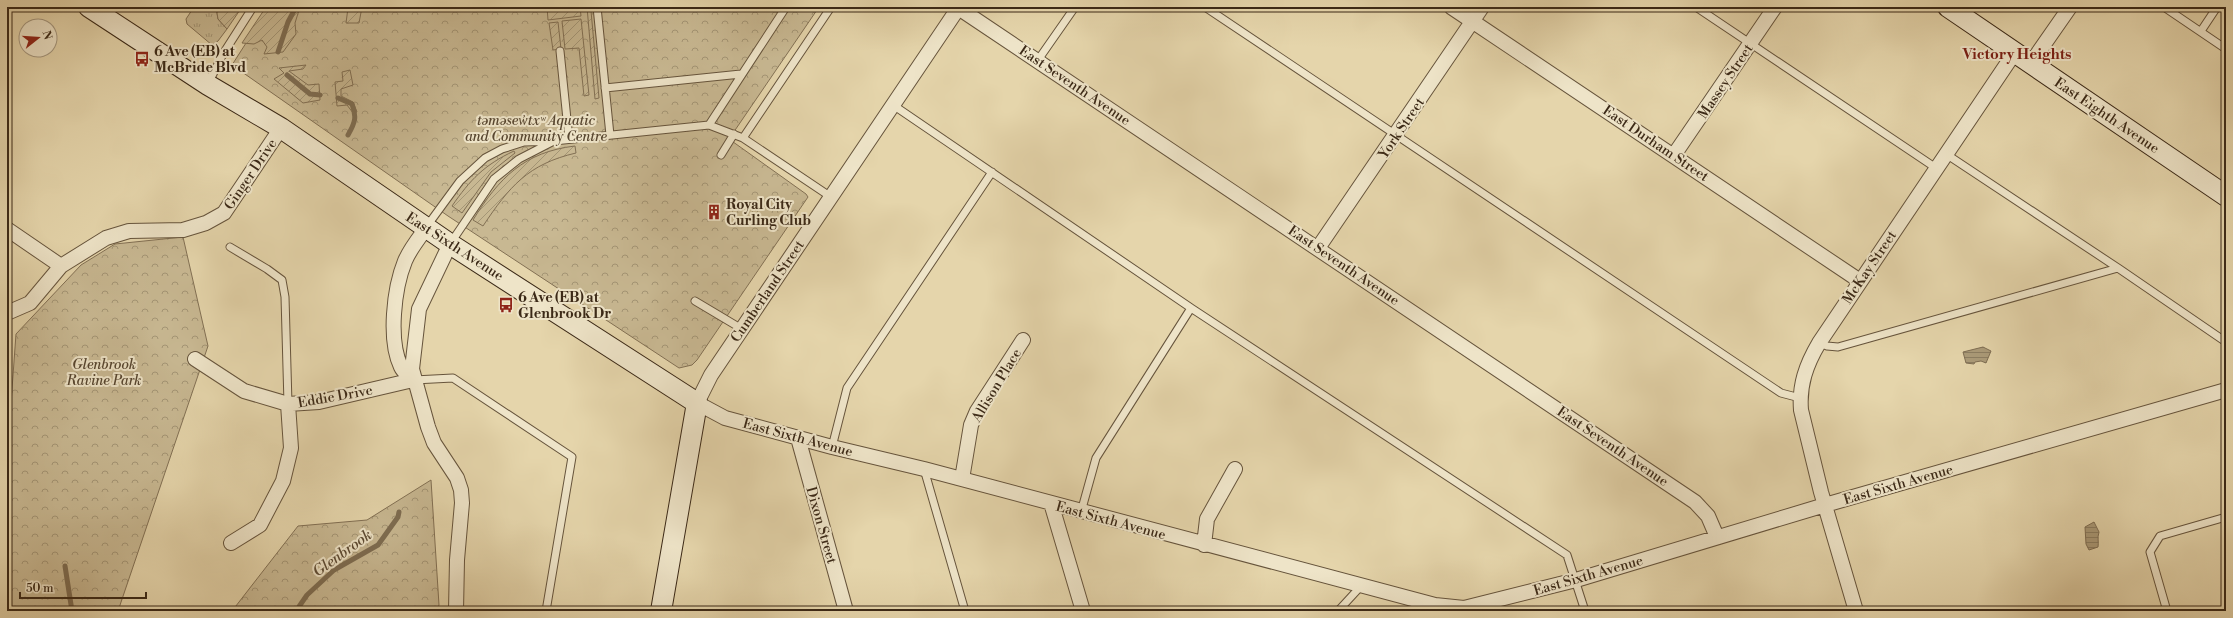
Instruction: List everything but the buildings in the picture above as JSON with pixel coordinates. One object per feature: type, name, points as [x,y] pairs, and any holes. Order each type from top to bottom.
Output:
[{"type":"street","name":"East Sixth Avenue","points":[[89,7],[208,85],[281,128],[450,244],[697,403],[725,418],[832,447],[962,479],[1204,545],[1362,585],[1436,608],[1464,608],[1576,580],[1824,505],[2226,390]]},
{"type":"street","name":"East Seventh Avenue","points":[[958,7],[1695,502],[1708,516],[1717,537]]},
{"type":"street","name":"Cumberland Street","points":[[662,611],[697,403],[707,381],[958,7]]},
{"type":"street","name":"East Durham Street","points":[[1451,7],[1860,281]]},
{"type":"street","name":"York Street","points":[[1318,248],[1482,7]]},
{"type":"street","name":"Massey Street","points":[[1674,155],[1775,7]]},
{"type":"street","name":"East Eighth Avenue","points":[[1948,7],[2226,196]]},
{"type":"street","points":[[2031,63],[2070,7]]},
{"type":"street","name":"McKay Street","points":[[1856,611],[1824,505],[1801,410],[1800,398],[1808,360],[2015,52]]},
{"type":"street","name":"Ginger Drive","points":[[7,312],[30,303],[61,266],[106,238],[129,231],[183,230],[206,223],[224,213],[281,128]]},
{"type":"street","points":[[413,380],[401,368],[398,359],[394,323],[394,303],[405,261],[427,227]]},
{"type":"street","points":[[7,229],[61,266]]},
{"type":"street","points":[[450,244],[419,309],[412,369],[413,380],[432,438],[457,478],[461,490],[462,503],[456,611]]},
{"type":"street","name":"Allison Place","points":[[962,479],[971,425],[977,411],[1023,340]]},
{"type":"street","name":"Eddie Drive","points":[[195,359],[244,391],[288,404],[319,402],[413,380]]},
{"type":"street","points":[[231,543],[260,524],[283,481],[291,448],[288,404]]},
{"type":"street","name":"Dixon Street","points":[[798,438],[846,611]]},
{"type":"street","points":[[1204,545],[1207,519],[1235,469]]},
{"type":"street","points":[[1051,503],[1083,611]]},
{"type":"lane","points":[[208,85],[222,54],[254,7]]},
{"type":"lane","points":[[596,7],[610,135]]},
{"type":"lane","points":[[709,125],[786,7]]},
{"type":"lane","points":[[743,138],[831,7]]},
{"type":"lane","points":[[1038,60],[1075,7]]},
{"type":"lane","points":[[1205,7],[1781,393],[1800,398]]},
{"type":"lane","points":[[1696,7],[1936,168]]},
{"type":"lane","points":[[2164,7],[2226,49]]},
{"type":"lane","points":[[2201,31],[2217,7]]},
{"type":"lane","points":[[560,51],[568,139]]},
{"type":"lane","points":[[605,88],[741,74]]},
{"type":"lane","points":[[893,104],[1191,308],[1567,555],[1585,611]]},
{"type":"lane","points":[[427,227],[460,181],[485,158],[502,149],[524,142],[709,125],[743,138],[831,197]]},
{"type":"lane","points":[[721,155],[734,134]]},
{"type":"lane","points":[[450,244],[494,179],[519,159],[554,140]]},
{"type":"lane","points":[[1946,154],[2118,268],[2226,342]]},
{"type":"lane","points":[[832,447],[848,388],[992,172]]},
{"type":"lane","points":[[230,247],[267,269],[282,280],[285,297],[288,404]]},
{"type":"lane","points":[[1819,343],[1827,346],[1838,347],[2118,268]]},
{"type":"lane","points":[[695,301],[742,329]]},
{"type":"lane","points":[[1081,512],[1096,458],[1191,308]]},
{"type":"lane","points":[[413,380],[453,378],[572,457],[546,611]]},
{"type":"lane","points":[[924,469],[965,611]]},
{"type":"lane","points":[[2167,611],[2150,552],[2160,536],[2226,516]]},
{"type":"lane","points":[[1338,611],[1362,585]]},
{"type":"green space","points":[[194,7],[216,7],[218,19],[227,29],[218,41],[212,45],[187,24],[186,19]]},
{"type":"green space","points":[[216,7],[242,7],[227,29],[218,19]]},
{"type":"green space","points":[[266,7],[300,7],[295,23],[296,34],[283,52],[264,54],[267,47],[262,40],[254,44],[242,43]]},
{"type":"green space","name":"təməsew̓txʷ Aquatic and Community Centre","points":[[269,7],[819,7],[729,139],[806,194],[808,197],[697,360],[692,365],[679,368],[448,216],[232,65]]},
{"type":"green space","points":[[362,7],[359,23],[346,23],[348,8]]},
{"type":"green space","points":[[547,7],[565,7],[565,9],[580,7],[581,16],[548,20]]},
{"type":"green space","points":[[587,7],[590,7],[591,11],[599,98],[595,99]]},
{"type":"green space","points":[[581,19],[589,95],[584,96],[579,48],[565,49],[562,21]]},
{"type":"green space","points":[[558,22],[561,49],[553,50],[549,23]]},
{"type":"green space","points":[[306,65],[303,69],[289,71],[308,85],[319,84],[320,100],[303,103],[274,79],[284,73],[279,68]]},
{"type":"green space","points":[[350,70],[353,85],[341,89],[341,96],[353,102],[357,112],[353,113],[347,105],[337,106],[335,82],[343,81],[342,72]]},
{"type":"green space","points":[[575,146],[576,153],[545,164],[521,179],[492,212],[483,226],[473,220],[503,180],[527,161],[541,154],[557,149]]},
{"type":"green space","points":[[514,151],[515,153],[491,172],[462,213],[452,206],[465,188],[478,174],[503,156]]},
{"type":"green space","name":"Glenbrook Ravine Park","points":[[183,237],[208,346],[118,611],[7,611],[7,420],[11,403],[16,334],[81,265],[115,244]]},
{"type":"green space","points":[[431,480],[439,605],[437,611],[232,611],[298,526],[367,520]]},
{"type":"shaded area","points":[[1983,347],[1991,351],[1986,363],[1981,361],[1975,362],[1974,364],[1966,363],[1963,352]]},
{"type":"shaded area","points":[[2094,522],[2099,532],[2098,547],[2089,550],[2086,544],[2085,527]]},
{"type":"waterway","name":"Glenbrook","points":[[278,52],[288,22],[296,7]]},
{"type":"waterway","name":"Glenbrook","points":[[287,75],[310,94],[320,95]]},
{"type":"waterway","name":"Glenbrook","points":[[338,98],[352,104],[354,109],[354,120],[348,135]]},
{"type":"waterway","name":"Glenbrook","points":[[296,611],[307,595],[334,570],[378,545],[398,517],[399,512]]},
{"type":"waterway","points":[[65,566],[72,611]]},
{"type":"place","name":"6 Ave (EB) at McBride Blvd","points":[[142,59]]},
{"type":"place","name":"Royal City Curling Club","points":[[714,212]]},
{"type":"place","name":"6 Ave (EB) at Glenbrook Dr","points":[[506,305]]},
{"type":"district","name":"Victory Heights","points":[[2017,54]]}]
